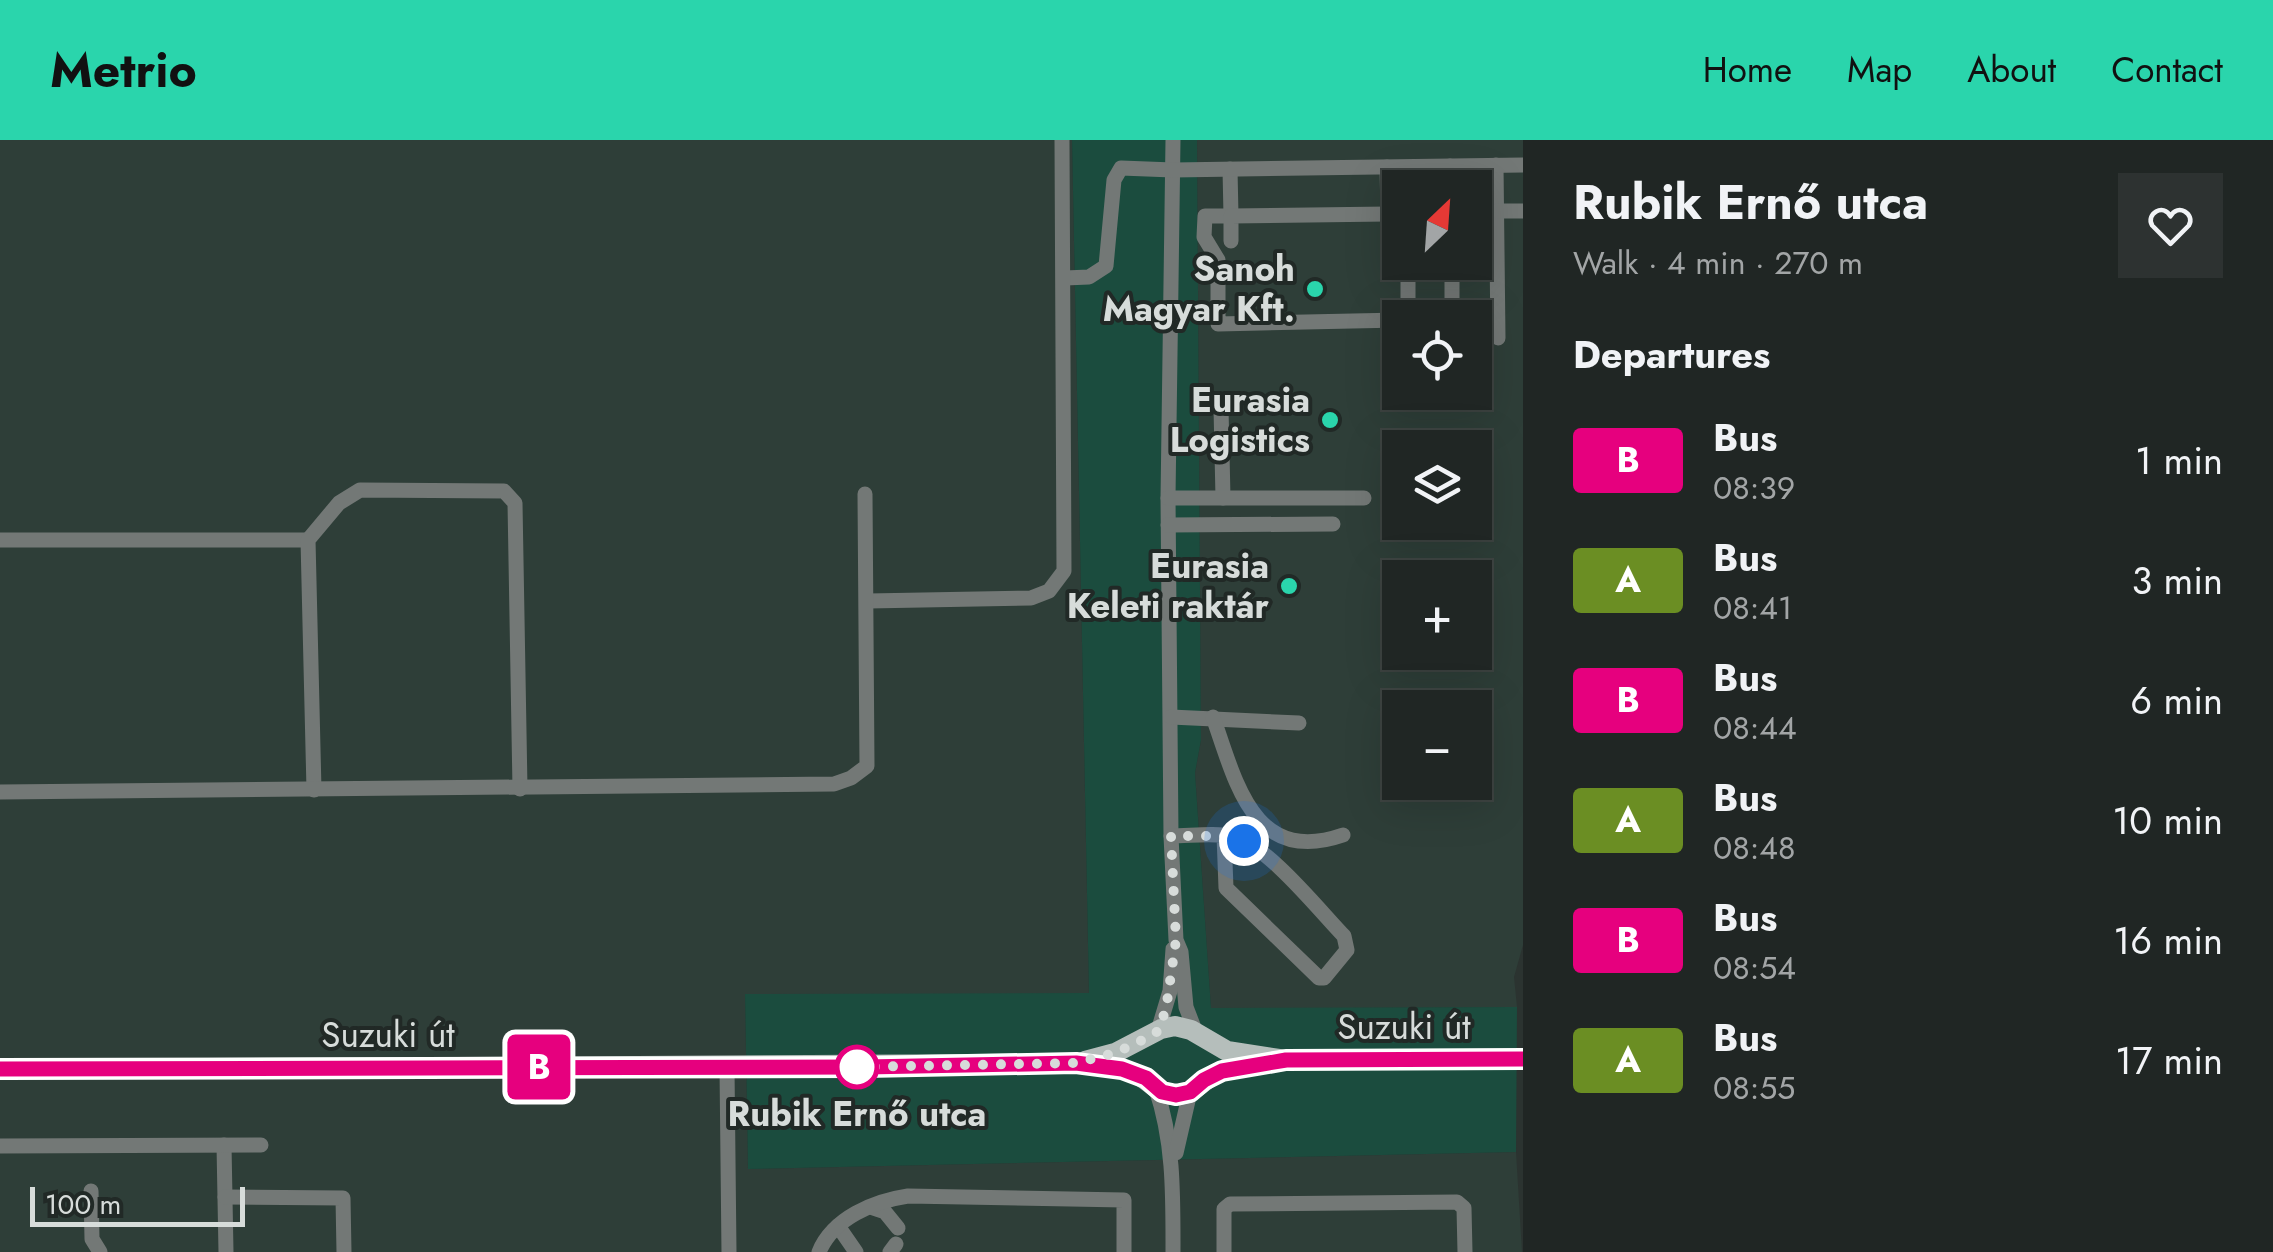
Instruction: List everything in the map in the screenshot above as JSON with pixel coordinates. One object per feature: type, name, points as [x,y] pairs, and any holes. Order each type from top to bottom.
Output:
[{"type":"main road","points":[[1076,1063],[1115,1053],[1175,1026],[1236,1054],[1286,1060]]},
{"type":"main road","points":[[1151,1084],[1141,1058],[1154,1034]]},
{"type":"main road","points":[[1197,1086],[1210,1060],[1199,1036]]},
{"type":"main road","name":"Suzuki út","points":[[1286,1060],[1523,1059]]},
{"type":"main road","points":[[1076,1063],[1122,1069],[1172,1095],[1231,1068],[1286,1060]]},
{"type":"main road","name":"Suzuki út","points":[[0,1069],[727,1068],[1076,1063]]},
{"type":"street","points":[[868,602],[1031,598],[1049,591],[1060,578],[1066,560],[1062,140]]},
{"type":"street","points":[[1173,140],[1168,498],[1171,836],[1176,940],[1181,952],[1183,991],[1199,1036]]},
{"type":"street","points":[[1496,165],[1498,338]]},
{"type":"street","points":[[1064,278],[1089,277],[1106,266],[1114,180],[1120,168],[1523,165]]},
{"type":"street","points":[[1230,169],[1231,241]]},
{"type":"street","points":[[1497,211],[1523,211]]},
{"type":"street","points":[[1382,219],[1205,216],[1204,237],[1218,260],[1218,324],[1382,320]]},
{"type":"street","points":[[1222,408],[1223,498]]},
{"type":"street","points":[[314,790],[308,540],[339,502],[360,490],[504,492],[515,503],[520,789]]},
{"type":"street","points":[[0,792],[834,784],[851,778],[866,766],[865,494]]},
{"type":"street","points":[[1168,498],[1364,498]]},
{"type":"street","points":[[1168,525],[1333,524]]},
{"type":"street","points":[[0,540],[308,540]]},
{"type":"street","points":[[1172,716],[1300,722]]},
{"type":"street","points":[[1213,717],[1238,789],[1262,825],[1282,836],[1306,841],[1343,835]]},
{"type":"street","points":[[1171,836],[1224,836],[1244,841],[1264,853],[1344,936],[1347,950],[1324,978],[1319,978],[1226,888],[1224,836]]},
{"type":"street","points":[[1154,1034],[1170,990],[1176,940]]},
{"type":"street","points":[[727,1068],[729,1252]]},
{"type":"street","points":[[1151,1084],[1165,1115],[1173,1172],[1173,1252]]},
{"type":"street","points":[[1173,1172],[1181,1119],[1197,1086]]},
{"type":"street","points":[[224,1145],[226,1252]]},
{"type":"street","points":[[0,1146],[261,1145]]},
{"type":"street","points":[[91,1191],[92,1239],[100,1252]]},
{"type":"street","points":[[819,1252],[838,1226],[870,1207],[908,1196],[1124,1200],[1124,1252]]},
{"type":"street","points":[[225,1197],[343,1198],[344,1252]]},
{"type":"street","points":[[1224,1252],[1224,1209],[1230,1204],[1458,1202],[1464,1208],[1465,1252]]},
{"type":"street","points":[[870,1207],[885,1212],[895,1241]]},
{"type":"street","points":[[838,1226],[856,1252]]},
{"type":"shaded area","points":[[0,140],[1072,140],[1089,994],[745,994],[748,1169],[1516,1152],[1522,1252],[0,1252]]},
{"type":"shaded area","points":[[1197,140],[1523,140],[1523,945],[1514,977],[1517,1007],[1211,1009],[1195,773],[1201,740]]},
{"type":"green space","points":[[1072,140],[1197,140],[1201,740],[1195,773],[1211,1008],[1517,1007],[1516,1152],[748,1169],[745,994],[1089,993]]},
{"type":"bus line","name":"B","points":[[0,1069],[1076,1063],[1122,1069],[1146,1078],[1162,1092],[1176,1095],[1190,1092],[1204,1080],[1231,1068],[1286,1060],[1523,1059]]},
{"type":"place","name":"Sanoh Magyar Kft.","points":[[1315,289]]},
{"type":"place","name":"Eurasia Logistics","points":[[1330,420]]},
{"type":"place","name":"Eurasia Keleti raktár","points":[[1289,586]]},
{"type":"place","name":"Rubik Ernő utca","points":[[857,1067]]},
{"type":"route","points":[[857,1067],[1076,1063],[1115,1053],[1151,1036],[1158,1031],[1166,1009],[1176,940],[1171,836],[1224,836],[1244,841]]}]
